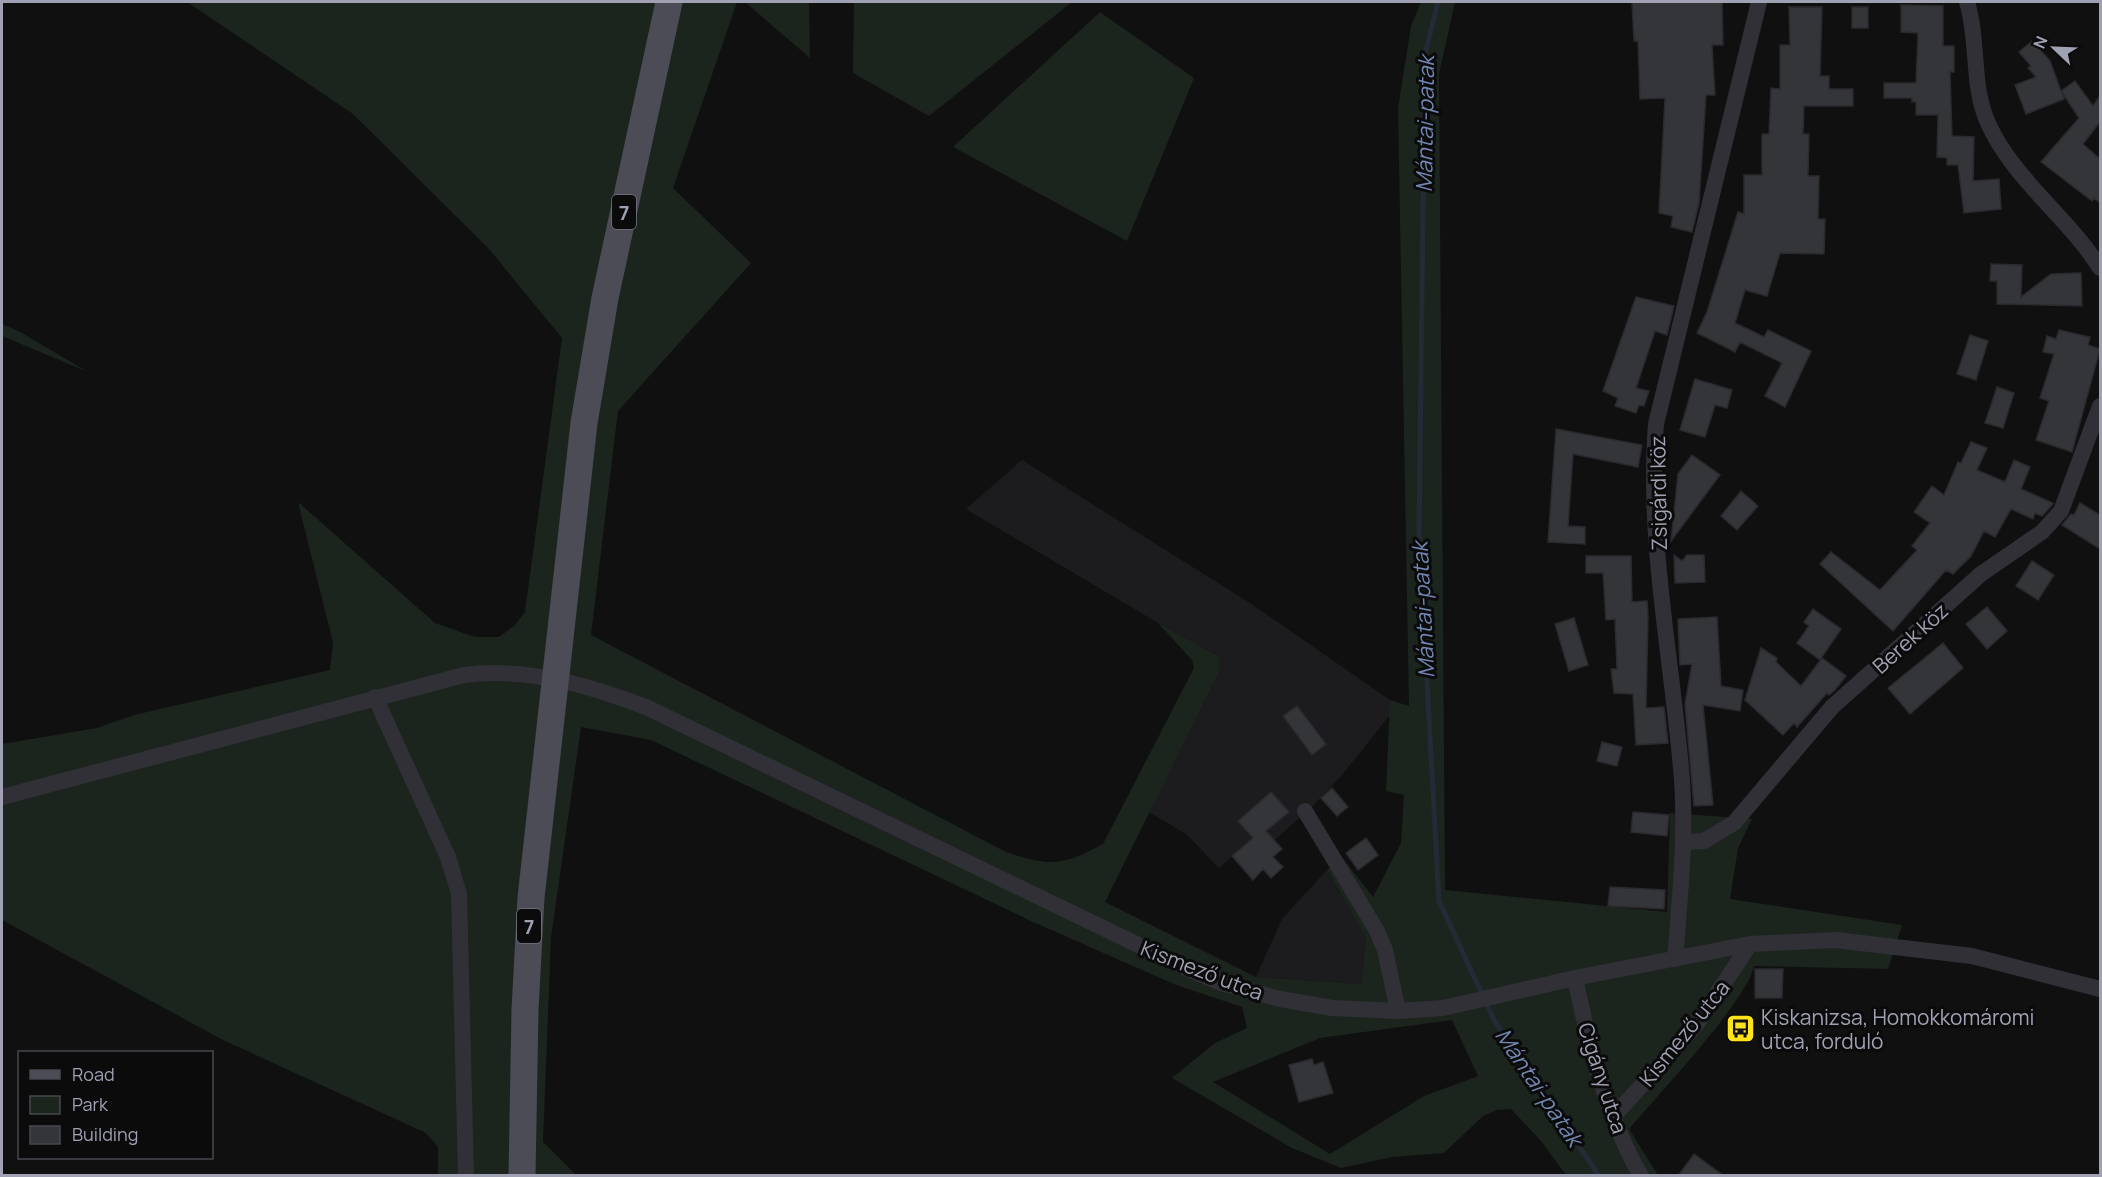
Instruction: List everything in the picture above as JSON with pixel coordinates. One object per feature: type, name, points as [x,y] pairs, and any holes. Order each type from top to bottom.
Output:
[{"type":"main road","name":"7","points":[[522,1176],[525,1010],[531,898],[584,423],[605,298],[669,2]]},
{"type":"street","name":"Zsigárdi köz","points":[[1675,959],[1685,842],[1682,770],[1662,595],[1654,493],[1656,424],[1759,2]]},
{"type":"street","points":[[1967,2],[1978,86],[1987,122],[2006,153],[2100,268]]},
{"type":"street","points":[[2072,234],[2100,246]]},
{"type":"street","name":"Berek köz","points":[[1685,842],[1704,841],[1734,823],[1832,707],[1981,574],[2052,522],[2061,511],[2100,406]]},
{"type":"street","name":"Kismező utca","points":[[2,797],[375,697],[483,672],[518,673],[554,678],[625,699],[685,724],[1188,969],[1257,994],[1332,1008],[1398,1011],[1470,1002],[1575,978],[1750,944],[1835,940],[1907,946],[1983,958],[2100,989]]},
{"type":"street","points":[[375,697],[448,857],[459,894],[466,1176]]},
{"type":"street","points":[[1305,811],[1377,931],[1384,950],[1398,1011]]},
{"type":"street","name":"Kismező utca","points":[[1613,1116],[1696,1025],[1750,944]]},
{"type":"street","name":"Cigány utca","points":[[1575,978],[1592,1052],[1613,1116],[1641,1176]]},
{"type":"shaded area","points":[[1022,460],[1250,603],[1390,700],[1390,715],[1342,775],[1312,807],[1254,858],[1243,846],[1219,868],[1186,834],[1149,812],[1219,672],[1219,656],[1158,623],[966,509]]},
{"type":"shaded area","points":[[1327,870],[1366,938],[1361,984],[1256,977],[1282,919]]},
{"type":"green space","points":[[187,2],[737,2],[673,188],[751,263],[618,411],[591,635],[1006,852],[1034,860],[1056,862],[1077,857],[1103,844],[1194,668],[1192,660],[1158,623],[1219,656],[1219,672],[1105,902],[1256,977],[1361,984],[1366,938],[1327,870],[1341,856],[1373,897],[1401,843],[1404,795],[1386,791],[1390,700],[1409,706],[1398,108],[1411,26],[1421,2],[1455,2],[1439,74],[1445,890],[1667,912],[1670,813],[1752,819],[1738,848],[1730,899],[1902,925],[1888,969],[1754,966],[1736,1001],[1719,1024],[1629,1129],[1658,1175],[1566,1175],[1541,1141],[1511,1109],[1497,1110],[1483,1116],[1444,1153],[1392,1157],[1341,1168],[1292,1148],[1172,1078],[1215,1043],[1247,1028],[1242,1007],[1176,985],[1031,921],[651,740],[581,727],[551,938],[543,1142],[576,1175],[438,1176],[438,1147],[426,1133],[223,1040],[2,920],[2,744],[97,728],[134,715],[330,670],[333,642],[298,502],[435,623],[475,637],[499,637],[515,625],[525,612],[562,338],[489,249],[353,114]],"holes":[[[1452,1020],[1478,1076],[1424,1096],[1330,1154],[1213,1082],[1320,1038]]]},
{"type":"green space","points":[[745,2],[809,2],[810,58]]},
{"type":"green space","points":[[854,2],[1072,2],[929,116],[853,73]]},
{"type":"green space","points":[[1100,12],[1194,78],[1127,241],[953,147]]},
{"type":"green space","points":[[2,324],[22,333],[88,372],[2,336]]},
{"type":"building","points":[[1632,2],[1722,2],[1723,45],[1712,45],[1715,95],[1706,95],[1699,203],[1692,232],[1671,227],[1673,216],[1659,213],[1665,98],[1640,99],[1638,41],[1634,41]]},
{"type":"building","points":[[1901,5],[1943,6],[1943,46],[1954,46],[1954,72],[1950,72],[1952,136],[1974,137],[1973,181],[1999,179],[2001,209],[1964,213],[1958,165],[1947,165],[1947,158],[1937,157],[1938,115],[1916,115],[1916,102],[1912,102],[1912,98],[1884,98],[1884,83],[1916,83],[1918,33],[1901,32]]},
{"type":"building","points":[[1789,7],[1822,7],[1820,76],[1829,76],[1829,89],[1853,89],[1853,106],[1804,106],[1803,134],[1809,134],[1808,176],[1819,176],[1818,219],[1825,219],[1824,254],[1780,253],[1767,296],[1745,290],[1735,323],[1764,337],[1768,330],[1811,351],[1785,407],[1765,396],[1782,363],[1740,342],[1735,352],[1697,333],[1707,312],[1738,212],[1744,214],[1744,175],[1762,175],[1762,134],[1769,134],[1771,88],[1780,89],[1780,45],[1790,45]]},
{"type":"building","points":[[1852,7],[1868,7],[1868,28],[1852,28]]},
{"type":"building","points":[[2032,41],[2050,61],[2061,91],[2075,81],[2093,106],[2100,96],[2100,122],[2083,144],[2100,159],[2100,203],[2094,198],[2092,201],[2041,162],[2079,118],[2062,92],[2064,99],[2026,114],[2015,85],[2036,77],[2028,68],[2031,66],[2019,52]]},
{"type":"building","points":[[1991,264],[2022,265],[2021,297],[2051,274],[2081,273],[2082,306],[1997,304],[1997,281],[1990,281]]},
{"type":"building","points":[[1636,297],[1674,306],[1667,335],[1655,331],[1636,388],[1649,391],[1644,406],[1639,405],[1636,413],[1615,406],[1618,398],[1603,391]]},
{"type":"building","points":[[2059,330],[2090,337],[2088,345],[2100,349],[2072,452],[2036,440],[2049,401],[2040,398],[2054,354],[2043,352],[2047,336],[2056,339]]},
{"type":"building","points":[[1970,335],[1988,341],[1976,380],[1957,374]]},
{"type":"building","points":[[1695,379],[1732,390],[1727,408],[1715,405],[1705,437],[1680,430]]},
{"type":"building","points":[[1997,387],[2014,393],[2003,428],[1985,423]]},
{"type":"building","points":[[1556,429],[1642,445],[1638,467],[1573,454],[1568,526],[1585,527],[1585,544],[1548,542]]},
{"type":"building","points":[[1971,442],[1987,448],[1977,470],[2005,482],[2014,460],[2030,467],[2021,489],[2053,503],[2042,516],[2035,513],[2033,519],[2011,509],[1995,537],[1984,531],[1971,556],[1953,574],[1946,570],[1893,631],[1820,564],[1831,552],[1880,590],[1917,550],[1912,546],[1930,523],[1914,512],[1932,486],[1944,495],[1958,462],[1961,463]]},
{"type":"building","points":[[1692,455],[1720,475],[1671,541],[1678,474]]},
{"type":"building","points":[[1741,491],[1758,506],[1737,530],[1721,516]]},
{"type":"building","points":[[2080,503],[2100,515],[2100,549],[2062,525],[2071,514],[2074,515]]},
{"type":"building","points":[[1674,555],[1682,561],[1687,555],[1704,555],[1705,582],[1675,583]]},
{"type":"building","points":[[1586,556],[1631,556],[1632,602],[1647,601],[1646,708],[1664,707],[1668,743],[1636,745],[1633,694],[1614,693],[1611,669],[1617,669],[1615,619],[1606,620],[1603,573],[1586,573]]},
{"type":"building","points":[[2032,561],[2054,575],[2038,600],[2016,586]]},
{"type":"building","points":[[1987,607],[2007,631],[1987,649],[1966,624]]},
{"type":"building","points":[[1813,609],[1841,629],[1820,660],[1797,643],[1809,626],[1804,622]]},
{"type":"building","points":[[1717,617],[1721,686],[1743,690],[1740,711],[1703,705],[1713,805],[1694,806],[1685,704],[1692,664],[1680,665],[1678,619]]},
{"type":"building","points":[[1574,618],[1588,665],[1569,671],[1555,624]]},
{"type":"building","points":[[1943,643],[1963,668],[1910,714],[1888,688]]},
{"type":"building","points":[[1761,648],[1777,658],[1776,662],[1801,686],[1822,658],[1846,676],[1835,690],[1829,695],[1827,693],[1797,727],[1794,723],[1783,735],[1745,700]]},
{"type":"building","points":[[1297,706],[1326,744],[1312,755],[1283,716]]},
{"type":"building","points":[[1602,742],[1622,747],[1617,766],[1597,761]]},
{"type":"building","points":[[1332,788],[1348,807],[1337,816],[1321,798]]},
{"type":"building","points":[[1271,792],[1289,812],[1266,831],[1282,849],[1273,857],[1283,867],[1271,878],[1263,869],[1253,880],[1232,856],[1253,838],[1238,821]]},
{"type":"building","points":[[1633,812],[1669,815],[1667,836],[1631,832]]},
{"type":"building","points":[[1366,838],[1378,855],[1358,870],[1346,853]]},
{"type":"building","points":[[1610,887],[1665,890],[1664,909],[1608,906]]},
{"type":"building","points":[[1755,969],[1783,969],[1782,998],[1755,998]]},
{"type":"building","points":[[1312,1059],[1314,1065],[1323,1062],[1333,1093],[1299,1102],[1289,1065]]},
{"type":"building","points":[[1694,1154],[1724,1176],[1678,1176]]},
{"type":"waterway","name":"Mántai-patak","points":[[1438,2],[1425,54],[1419,535],[1439,901],[1494,1020],[1599,1176]]},
{"type":"place","name":"Kiskanizsa, Homokkomáromi utca, forduló","points":[[1740,1029]]}]
